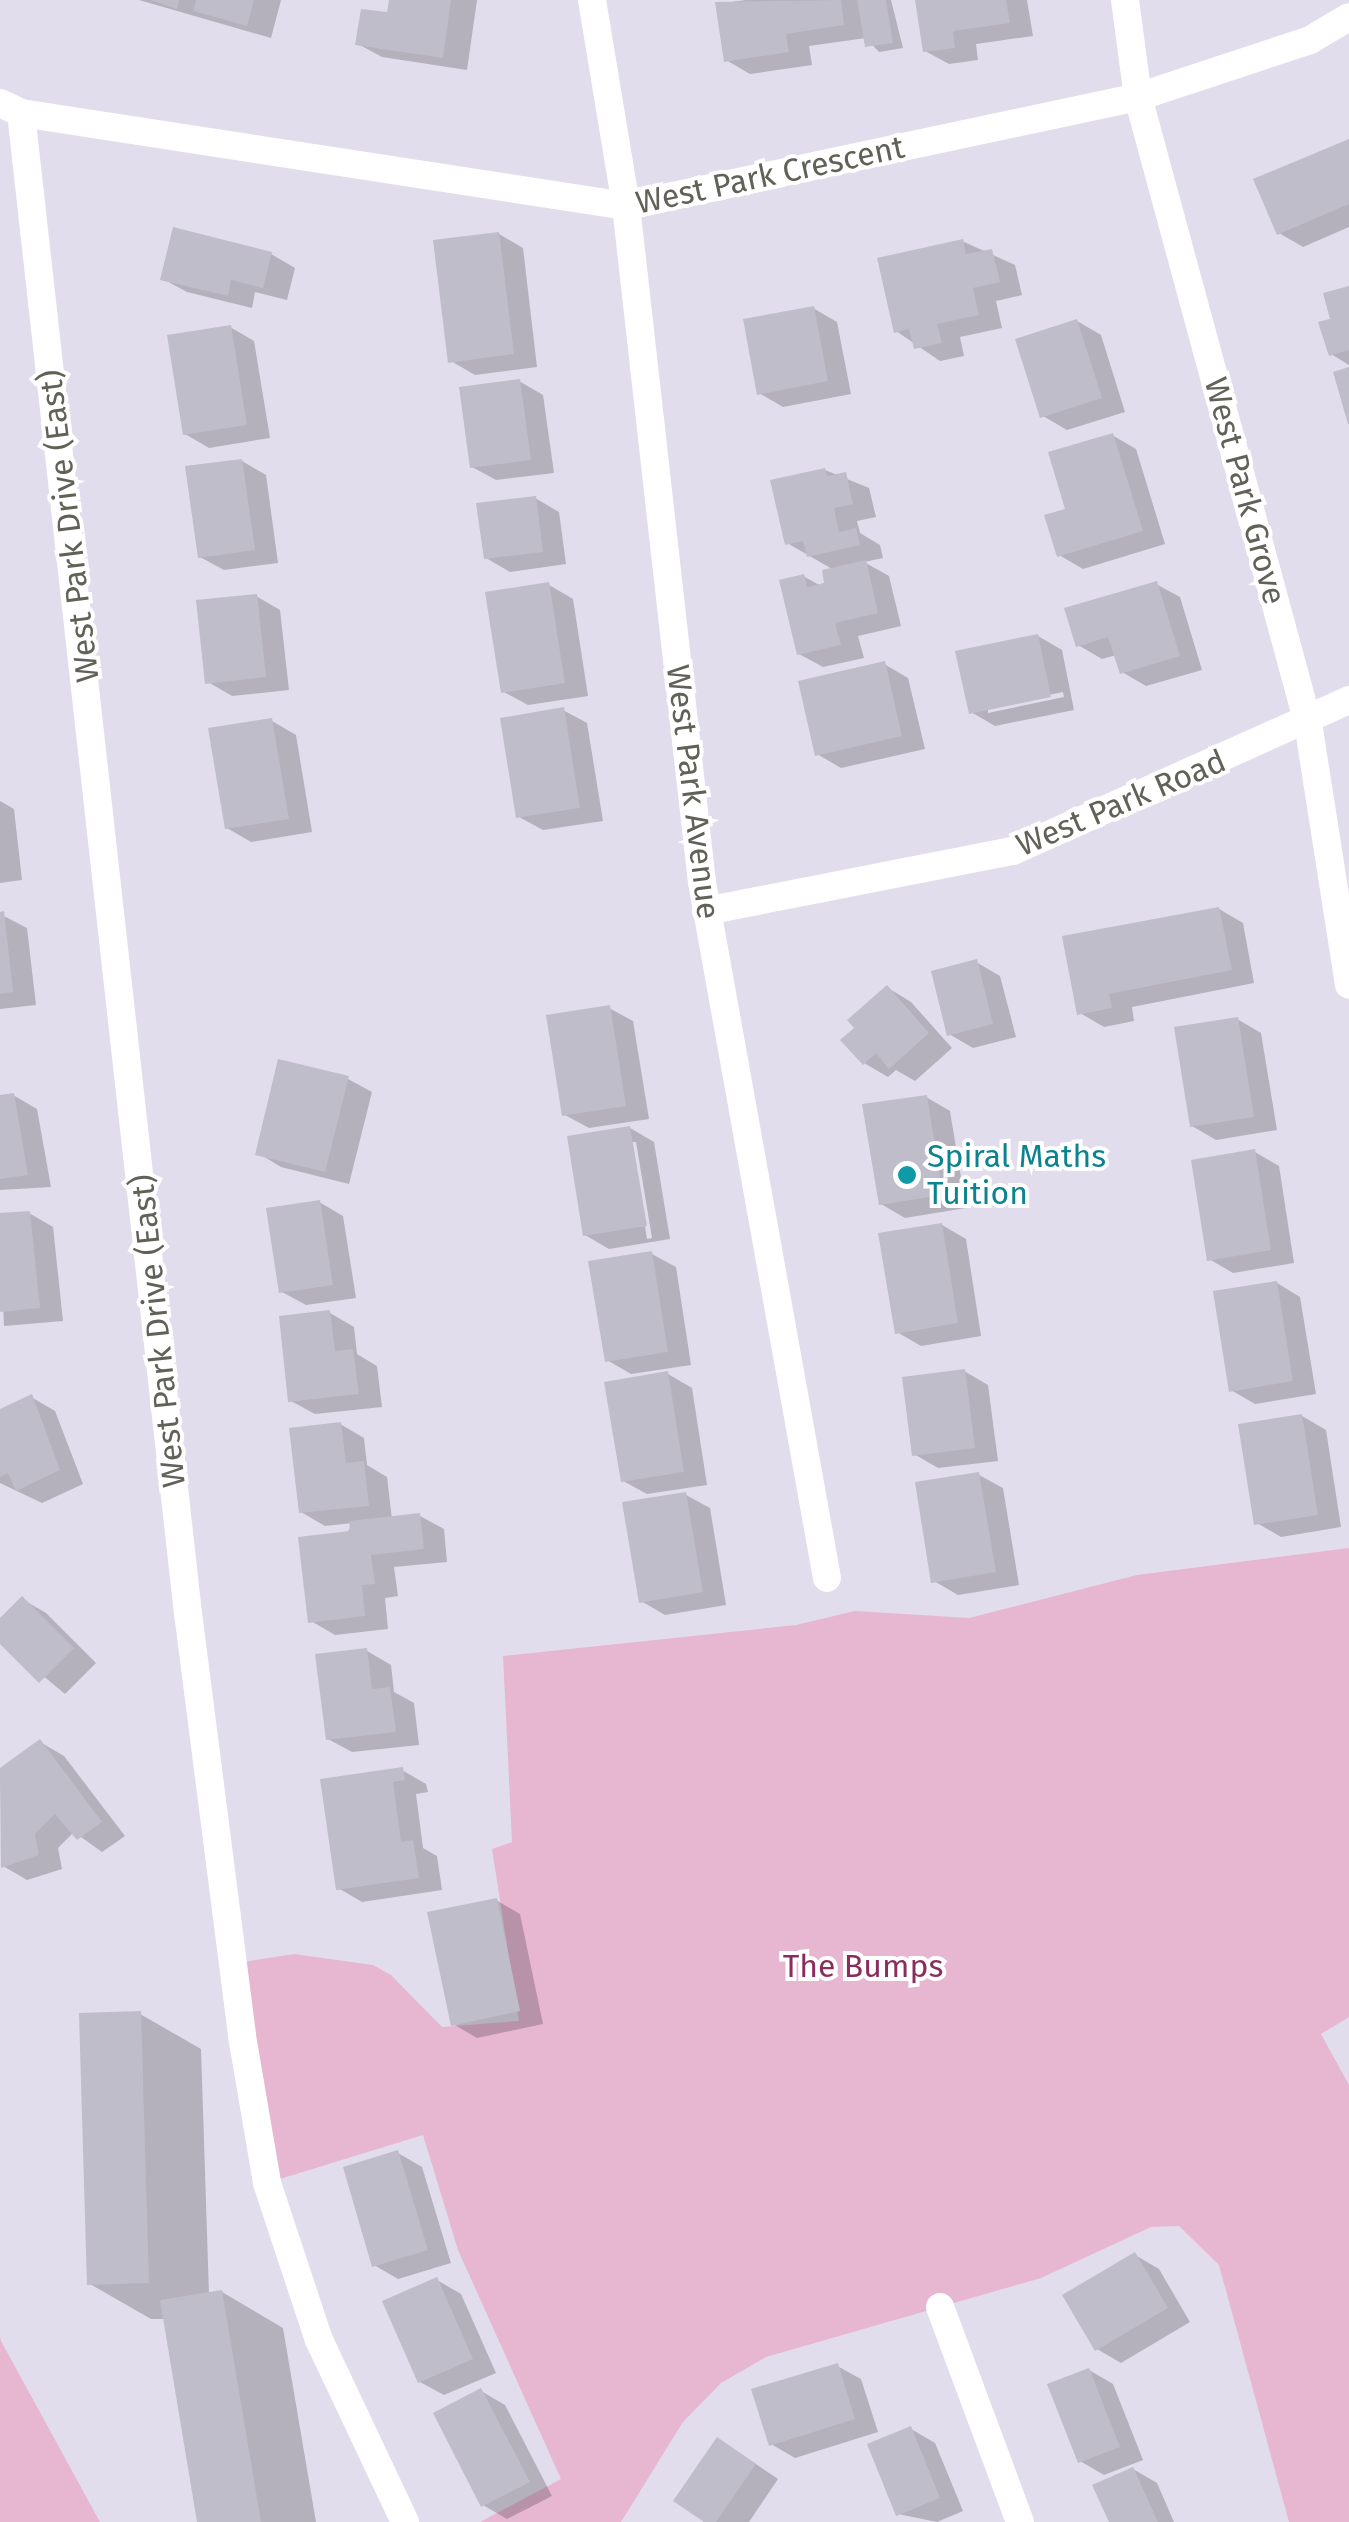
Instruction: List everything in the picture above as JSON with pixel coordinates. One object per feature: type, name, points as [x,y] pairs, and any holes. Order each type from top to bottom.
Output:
[{"type":"street","name":"West Park Avenue","points":[[592,0],[626,206],[706,911],[827,1578]]},
{"type":"street","name":"West Park Grove","points":[[1125,0],[1138,97],[1308,723],[1349,985]]},
{"type":"street","name":"West Park Crescent","points":[[10,108],[626,206],[1138,97],[1310,40],[1349,17]]},
{"type":"street","name":"West Park Drive (East)","points":[[10,108],[188,1613],[242,2036],[268,2182],[319,2340],[405,2522]]},
{"type":"street","name":"West Park Road","points":[[706,911],[1013,850],[1308,723],[1349,700]]},
{"type":"street","points":[[940,2307],[1020,2522]]},
{"type":"green space","name":"The Bumps","points":[[1349,1548],[1349,2017],[1321,2034],[1349,2085],[1349,2522],[1289,2522],[1219,2265],[1179,2226],[1151,2227],[1041,2278],[766,2357],[721,2383],[683,2422],[621,2522],[480,2522],[561,2479],[458,2250],[423,2135],[267,2183],[231,1964],[294,1954],[373,1965],[391,1975],[442,2027],[519,2021],[492,1849],[512,1842],[503,1656],[796,1625],[855,1611],[969,1618],[1137,1575]]},
{"type":"green space","points":[[0,2337],[1,2341],[100,2522],[0,2522]]},
{"type":"building","points":[[150,0],[179,0],[177,9]]},
{"type":"building","points":[[196,0],[254,0],[247,26],[193,11]]},
{"type":"building","points":[[389,0],[451,0],[443,58],[355,45],[361,9],[387,12]]},
{"type":"building","points":[[841,0],[844,25],[786,34],[789,52],[724,62],[715,2]]},
{"type":"building","points":[[857,0],[886,0],[893,43],[865,47]]},
{"type":"building","points":[[915,0],[1006,0],[1010,23],[953,31],[955,48],[923,52]]},
{"type":"building","points":[[1349,139],[1349,204],[1277,235],[1253,179]]},
{"type":"building","points":[[173,227],[272,252],[263,288],[231,280],[228,296],[160,280]]},
{"type":"building","points":[[499,232],[514,354],[448,363],[433,240]]},
{"type":"building","points":[[963,239],[966,254],[992,249],[1000,282],[973,288],[979,315],[937,324],[942,343],[914,349],[909,329],[894,333],[877,258]]},
{"type":"building","points":[[1349,286],[1349,350],[1329,356],[1318,322],[1330,319],[1323,293]]},
{"type":"building","points":[[814,306],[828,381],[757,395],[743,319]]},
{"type":"building","points":[[1077,319],[1102,398],[1040,418],[1015,339]]},
{"type":"building","points":[[231,325],[247,425],[183,435],[167,335]]},
{"type":"building","points":[[1349,367],[1349,424],[1348,424],[1333,372]]},
{"type":"building","points":[[520,379],[531,460],[470,468],[459,387]]},
{"type":"building","points":[[1113,433],[1143,531],[1057,557],[1044,515],[1065,509],[1048,452]]},
{"type":"building","points":[[242,459],[255,550],[198,558],[185,466]]},
{"type":"building","points":[[825,468],[827,476],[846,472],[853,504],[834,508],[839,532],[856,528],[860,545],[807,557],[803,541],[785,545],[770,480]]},
{"type":"building","points":[[536,496],[543,552],[484,559],[476,503]]},
{"type":"building","points":[[866,560],[878,613],[835,623],[841,645],[797,655],[779,580],[804,574],[807,587],[824,583],[822,570]]},
{"type":"building","points":[[1157,581],[1180,656],[1120,674],[1108,637],[1076,647],[1064,608]]},
{"type":"building","points":[[549,582],[565,683],[501,693],[485,592]]},
{"type":"building","points":[[257,594],[266,677],[205,684],[196,600]]},
{"type":"building","points":[[1038,634],[1051,697],[969,714],[955,651]]},
{"type":"building","points":[[885,661],[902,736],[815,756],[798,681]]},
{"type":"building","points":[[564,707],[580,808],[516,818],[500,718]]},
{"type":"building","points":[[272,718],[289,819],[225,829],[208,728]]},
{"type":"building","points":[[1219,907],[1232,970],[1109,994],[1112,1008],[1077,1015],[1062,936]]},
{"type":"building","points":[[4,911],[13,992],[0,994],[0,912]]},
{"type":"building","points":[[977,959],[993,1024],[947,1036],[931,971]]},
{"type":"building","points":[[887,985],[929,1033],[889,1069],[876,1053],[863,1065],[840,1040],[854,1028],[847,1020]]},
{"type":"building","points":[[610,1005],[626,1106],[562,1116],[546,1015]]},
{"type":"building","points":[[1238,1017],[1254,1117],[1190,1127],[1174,1027]]},
{"type":"building","points":[[278,1059],[349,1076],[325,1172],[255,1155]]},
{"type":"building","points":[[14,1093],[28,1175],[0,1179],[0,1095]]},
{"type":"building","points":[[927,1095],[943,1195],[879,1205],[862,1104]]},
{"type":"building","points":[[630,1126],[647,1226],[583,1236],[567,1136]]},
{"type":"building","points":[[1255,1149],[1271,1250],[1207,1261],[1191,1160]]},
{"type":"building","points":[[320,1200],[333,1285],[279,1293],[266,1208]]},
{"type":"building","points":[[30,1211],[40,1308],[0,1312],[0,1213]]},
{"type":"building","points":[[942,1223],[958,1323],[895,1334],[878,1233]]},
{"type":"building","points":[[652,1251],[668,1352],[605,1362],[588,1261]]},
{"type":"building","points":[[1277,1281],[1293,1381],[1229,1392],[1213,1291]]},
{"type":"building","points":[[330,1310],[335,1351],[353,1349],[359,1394],[288,1402],[279,1316]]},
{"type":"building","points":[[965,1369],[975,1448],[912,1456],[902,1377]]},
{"type":"building","points":[[668,1371],[684,1472],[621,1482],[604,1382]]},
{"type":"building","points":[[32,1394],[60,1470],[16,1491],[8,1473],[0,1477],[0,1409]]},
{"type":"building","points":[[1302,1414],[1318,1515],[1254,1525],[1238,1424]]},
{"type":"building","points":[[341,1422],[346,1463],[364,1461],[369,1506],[299,1513],[289,1428]]},
{"type":"building","points":[[979,1472],[996,1572],[931,1583],[915,1482]]},
{"type":"building","points":[[686,1492],[703,1592],[639,1603],[622,1502]]},
{"type":"building","points":[[420,1513],[424,1549],[371,1555],[375,1584],[362,1585],[365,1616],[308,1623],[298,1537],[350,1531],[349,1521]]},
{"type":"building","points":[[22,1596],[74,1648],[39,1683],[0,1644],[0,1618]]},
{"type":"building","points":[[367,1648],[372,1689],[390,1687],[396,1732],[326,1740],[315,1654]]},
{"type":"building","points":[[40,1739],[102,1822],[77,1840],[55,1814],[35,1834],[39,1855],[1,1868],[0,1768]]},
{"type":"building","points":[[403,1767],[405,1780],[393,1782],[401,1842],[413,1840],[419,1878],[336,1890],[320,1779]]},
{"type":"building","points":[[497,1898],[520,2011],[451,2026],[427,1912]]},
{"type":"building","points":[[141,2011],[149,2283],[87,2285],[79,2013]]},
{"type":"building","points":[[398,2150],[428,2250],[372,2267],[343,2167]]},
{"type":"building","points":[[1135,2252],[1168,2308],[1095,2351],[1062,2295]]},
{"type":"building","points":[[437,2277],[473,2359],[418,2383],[382,2301]]},
{"type":"building","points":[[222,2290],[261,2522],[197,2522],[160,2300]]},
{"type":"building","points":[[838,2363],[855,2419],[769,2446],[751,2389]]},
{"type":"building","points":[[1089,2368],[1120,2447],[1078,2463],[1047,2384]]},
{"type":"building","points":[[481,2388],[530,2482],[481,2507],[433,2413]]},
{"type":"building","points":[[911,2426],[940,2498],[896,2516],[867,2444]]},
{"type":"building","points":[[717,2437],[756,2464],[716,2522],[704,2522],[673,2501]]},
{"type":"building","points":[[1133,2467],[1158,2522],[1109,2522],[1092,2485]]},
{"type":"place","name":"Spiral Maths Tuition","points":[[907,1175]]}]
